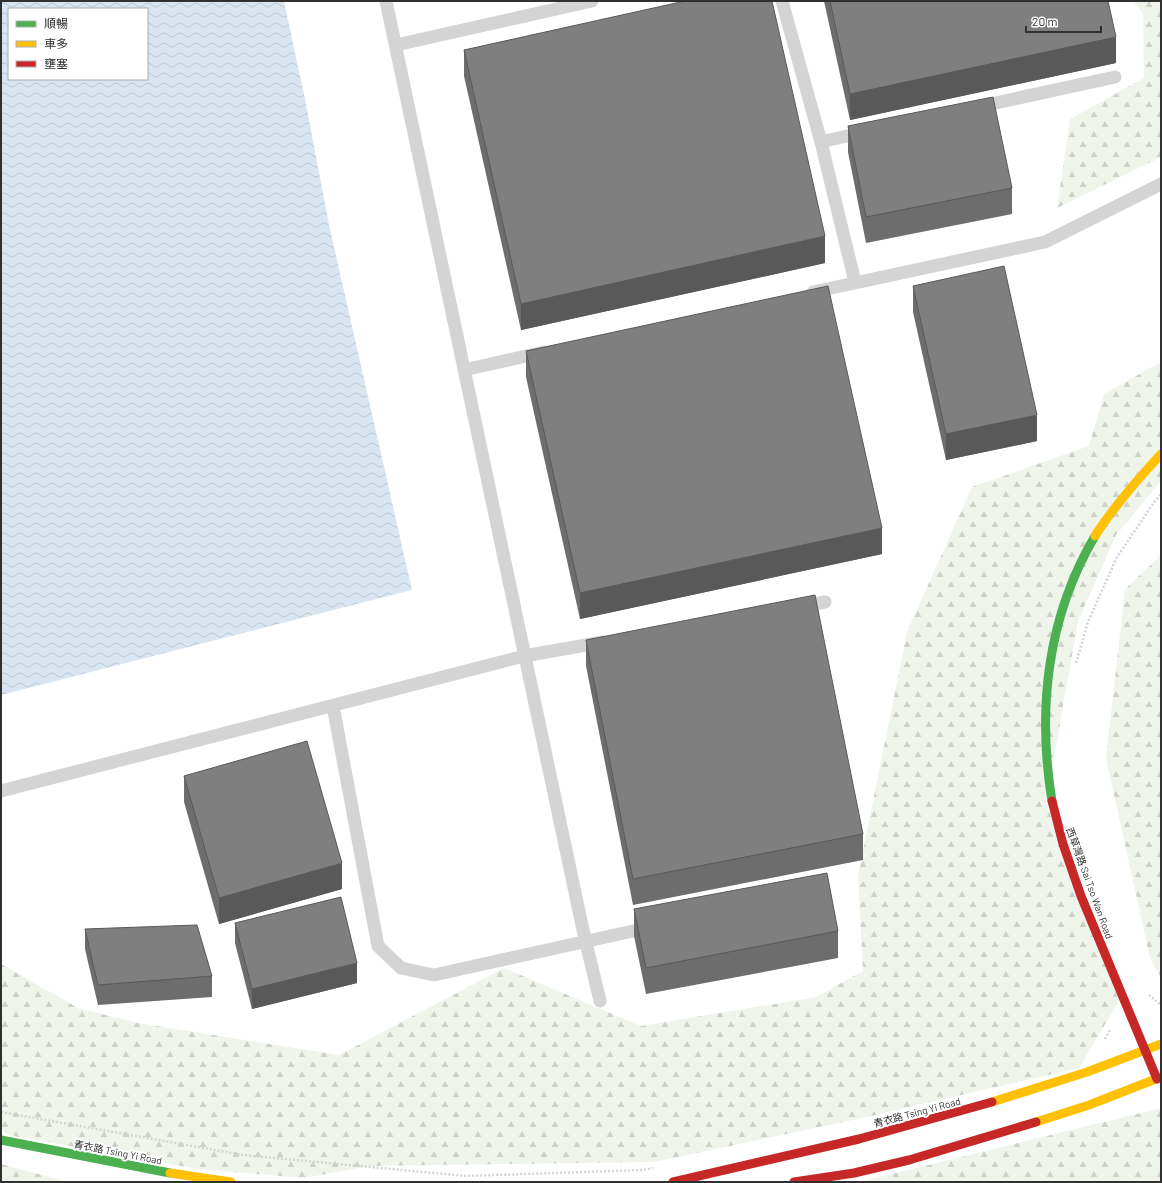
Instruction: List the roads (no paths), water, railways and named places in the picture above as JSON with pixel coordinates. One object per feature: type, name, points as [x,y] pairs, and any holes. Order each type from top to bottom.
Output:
[{"type":"main road","name":"西草灣路 Sai Tso Wan Road","points":[[1159,1078],[1092,924],[1062,840],[1053,807],[1047,769],[1044,732],[1045,693],[1050,654],[1063,609],[1076,574],[1092,542],[1112,512],[1135,481],[1161,454]]},
{"type":"main road","name":"青衣路 Tsing Yi Road","points":[[674,1182],[836,1145],[930,1121],[1070,1078],[1146,1051],[1161,1044]]},
{"type":"main road","points":[[794,1182],[854,1173],[909,1160],[1068,1112],[1159,1078]]},
{"type":"main road","name":"青衣路 Tsing Yi Road","points":[[1,1140],[153,1170],[231,1182]]},
{"type":"lane","points":[[386,1],[524,656],[600,1001]]},
{"type":"lane","points":[[396,45],[592,1]]},
{"type":"lane","points":[[782,1],[821,142],[855,282]]},
{"type":"lane","points":[[968,109],[1115,77]]},
{"type":"lane","points":[[821,142],[875,130]]},
{"type":"lane","points":[[802,294],[1045,242],[1161,184]]},
{"type":"lane","points":[[464,370],[556,349]]},
{"type":"lane","points":[[786,609],[825,602]]},
{"type":"lane","points":[[1,791],[524,656],[617,640]]},
{"type":"lane","points":[[333,706],[378,946],[401,968],[434,975],[663,924]]},
{"type":"water","points":[[1,1],[284,1],[306,104],[329,225],[412,590],[1,695]]}]
